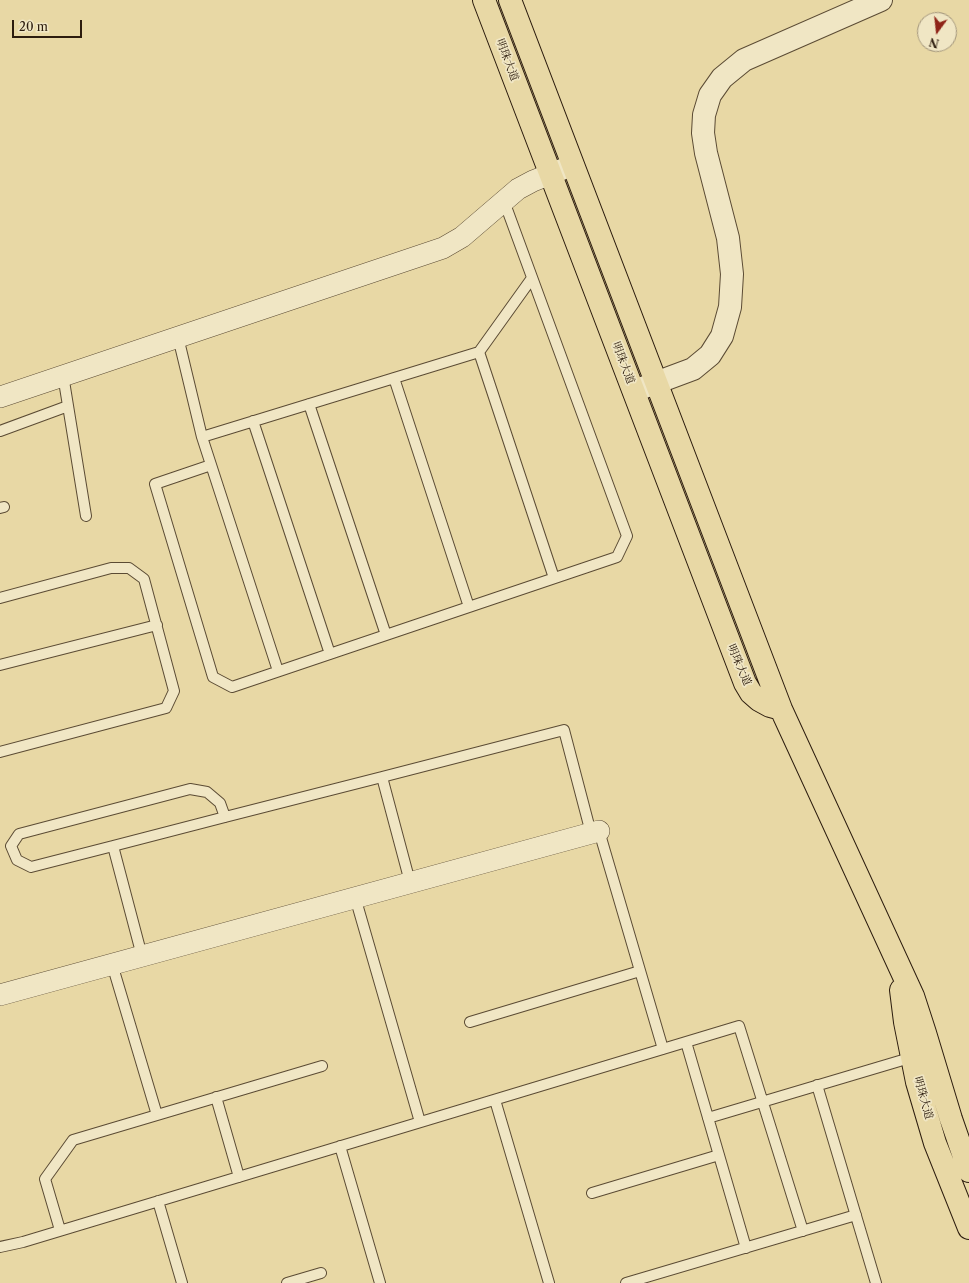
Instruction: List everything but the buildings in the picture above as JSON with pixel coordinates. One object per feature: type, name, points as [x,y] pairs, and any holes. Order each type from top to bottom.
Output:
[{"type":"main road","name":"明珠大道","points":[[484,0],[745,683],[751,693],[760,700],[770,706],[781,709]]},
{"type":"main road","name":"明珠大道","points":[[510,0],[781,709],[898,963],[905,1022],[922,1054],[951,1119],[969,1171]]},
{"type":"main road","name":"明珠大道","points":[[922,1054],[918,1082],[935,1142],[969,1228]]},
{"type":"street","points":[[634,391],[692,369],[710,355],[722,336],[730,307],[732,274],[728,238],[706,153],[703,132],[704,115],[710,95],[722,78],[744,60],[881,0]]},
{"type":"street","points":[[0,397],[443,248],[462,237],[518,189],[573,165]]},
{"type":"street","points":[[0,995],[595,832]]},
{"type":"lane","points":[[211,465],[155,484],[214,677],[232,687],[617,557],[627,536],[504,201]]},
{"type":"lane","points":[[202,437],[479,352],[532,278]]},
{"type":"lane","points":[[178,337],[202,437],[278,671]]},
{"type":"lane","points":[[479,352],[554,578]]},
{"type":"lane","points":[[63,375],[86,516]]},
{"type":"lane","points":[[394,378],[469,607]]},
{"type":"lane","points":[[309,404],[386,635]]},
{"type":"lane","points":[[0,431],[68,406]]},
{"type":"lane","points":[[253,421],[330,654]]},
{"type":"lane","points":[[0,598],[110,568],[129,568],[144,579],[174,691],[166,708],[0,752]]},
{"type":"lane","points":[[0,665],[157,625]]},
{"type":"lane","points":[[225,817],[220,803],[207,792],[190,789],[19,834],[11,846],[17,860],[31,867],[564,730],[663,1049]]},
{"type":"lane","points":[[382,777],[410,882]]},
{"type":"lane","points":[[113,846],[142,956]]},
{"type":"lane","points":[[355,897],[420,1122]]},
{"type":"lane","points":[[112,964],[157,1115]]},
{"type":"lane","points":[[470,1022],[640,971]]},
{"type":"lane","points":[[0,1247],[23,1242],[739,1026],[803,1231]]},
{"type":"lane","points":[[686,1042],[746,1248]]},
{"type":"lane","points":[[708,1118],[922,1054]]},
{"type":"lane","points":[[60,1230],[46,1179],[73,1140],[322,1066]]},
{"type":"lane","points":[[818,1085],[876,1283]]},
{"type":"lane","points":[[216,1097],[239,1177]]},
{"type":"lane","points":[[495,1100],[549,1283]]},
{"type":"lane","points":[[340,1146],[380,1283]]},
{"type":"lane","points":[[592,1193],[719,1155]]},
{"type":"lane","points":[[158,1201],[182,1283]]},
{"type":"lane","points":[[626,1283],[856,1215]]},
{"type":"lane","points":[[287,1283],[321,1273]]},
{"type":"lane","points":[[660,1273],[663,1283]]}]
